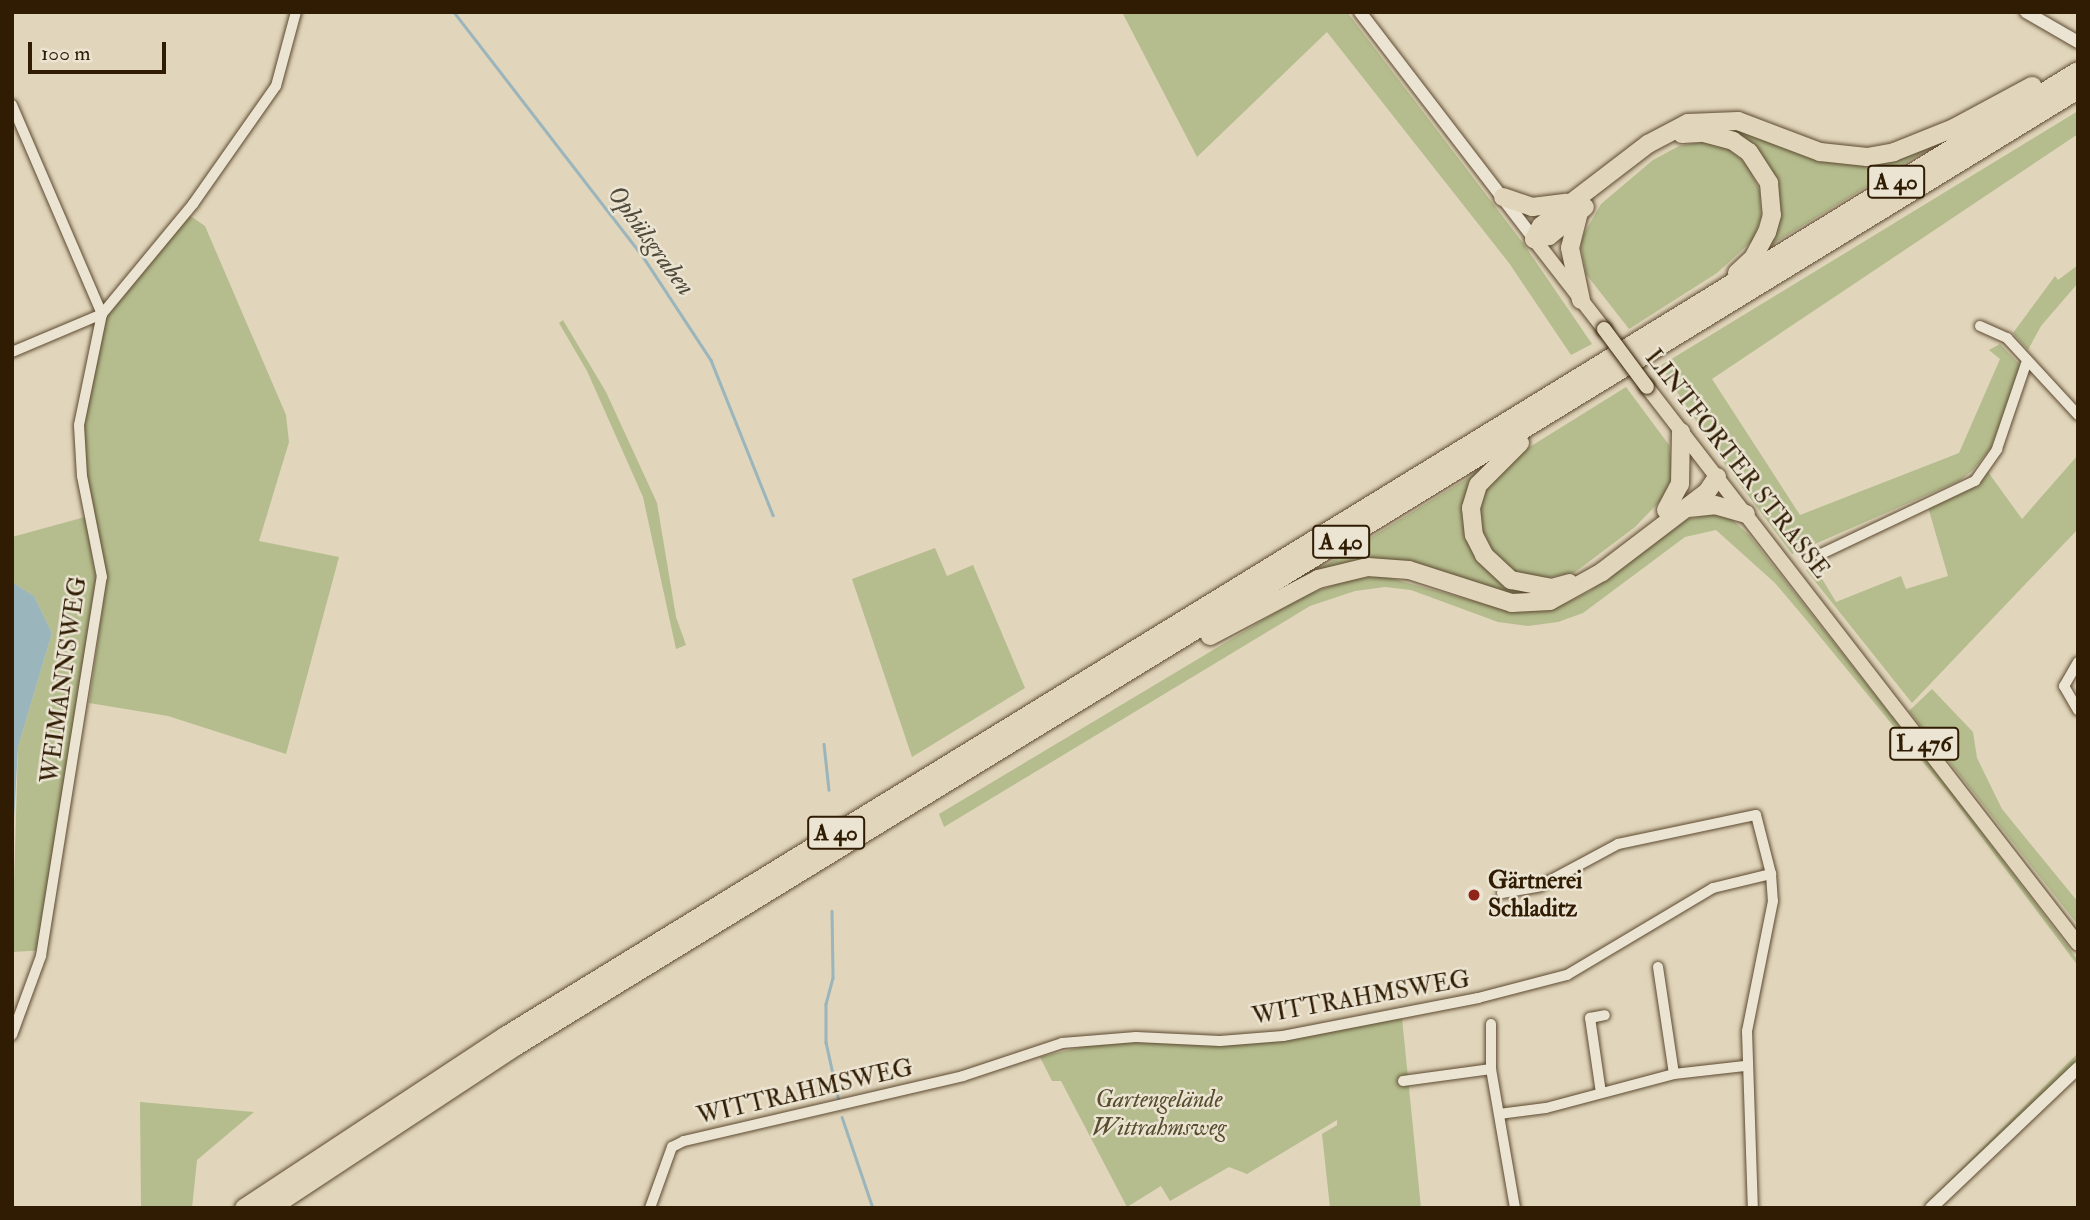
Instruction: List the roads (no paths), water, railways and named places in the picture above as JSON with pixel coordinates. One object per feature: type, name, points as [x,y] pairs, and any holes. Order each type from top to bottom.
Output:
[{"type":"highway","points":[[1534,239],[1549,236],[1576,207],[1648,144],[1688,123],[1738,121],[1820,152],[1867,157],[1894,152],[1954,128],[2077,47]]},
{"type":"highway","name":"A 40","points":[[244,1208],[452,1069],[2078,71]]},
{"type":"highway","name":"A 40","points":[[271,1208],[515,1047],[2078,90]]},
{"type":"highway","points":[[1503,197],[1532,207],[1576,207],[1627,167],[1669,139],[1704,133],[1733,141],[1762,168],[1769,183],[1772,215],[1753,258],[1714,294]]},
{"type":"highway","points":[[1576,207],[1570,248],[1581,300]]},
{"type":"highway","points":[[1596,386],[1518,445],[1478,485],[1471,508],[1474,535],[1484,555],[1511,580],[1552,588],[1577,581],[1599,568],[1669,513],[1707,492],[1717,477]]},
{"type":"highway","points":[[1669,513],[1680,484],[1681,432]]},
{"type":"highway","points":[[1085,698],[1114,689],[1318,579],[1386,567],[1430,575],[1489,598],[1512,603],[1550,601],[1602,572],[1669,513],[1693,506],[1715,505],[1746,514]]},
{"type":"main road","name":"LINTFORTER STRASSE","points":[[1360,12],[2078,944]]},
{"type":"main road","points":[[2026,12],[2077,47]]},
{"type":"main road","points":[[1931,1208],[2078,1068]]},
{"type":"street","name":"WEIMANNSWEG","points":[[12,1035],[41,956],[102,577],[82,476],[79,425],[102,314],[193,204],[276,86],[296,12]]},
{"type":"street","points":[[12,105],[102,314],[12,352]]},
{"type":"street","points":[[1980,326],[2007,338],[2078,415]]},
{"type":"street","points":[[1819,555],[1975,481],[1997,449],[2027,361]]},
{"type":"street","points":[[2078,662],[2064,686],[2078,709]]},
{"type":"street","points":[[1502,894],[1540,886],[1597,853],[1629,840],[1756,815],[1771,874],[1773,901],[1749,1002],[1745,1066],[1753,1208]]},
{"type":"street","name":"WITTRAHMSWEG","points":[[650,1208],[672,1147],[684,1141],[937,1083],[1081,1040],[1251,1040],[1478,998],[1567,975],[1713,888],[1771,874]]},
{"type":"street","points":[[1658,967],[1674,1074]]},
{"type":"street","points":[[1601,1093],[1590,1018],[1605,1015]]},
{"type":"street","points":[[1491,1024],[1491,1069],[1515,1208]]},
{"type":"street","points":[[1499,1114],[1601,1093],[1674,1074],[1745,1066]]},
{"type":"street","points":[[1403,1081],[1491,1069]]},
{"type":"water","points":[[12,582],[34,596],[52,633],[18,747],[12,856]]},
{"type":"waterway","name":"Ophülsgraben","points":[[454,12],[642,255],[711,360],[773,515]]},
{"type":"waterway","name":"Ophülsgraben","points":[[824,744],[829,790]]},
{"type":"waterway","name":"Ophülsgraben","points":[[832,911],[833,978],[826,1004],[826,1042],[839,1101]]},
{"type":"waterway","name":"Ophülsgraben","points":[[842,1117],[873,1208]]},
{"type":"place","name":"Gärtnerei Schladitz","points":[[1474,895]]},
{"type":"park label","name":"Gartengelände Wittrahmsweg","points":[[1159,1114]]}]
